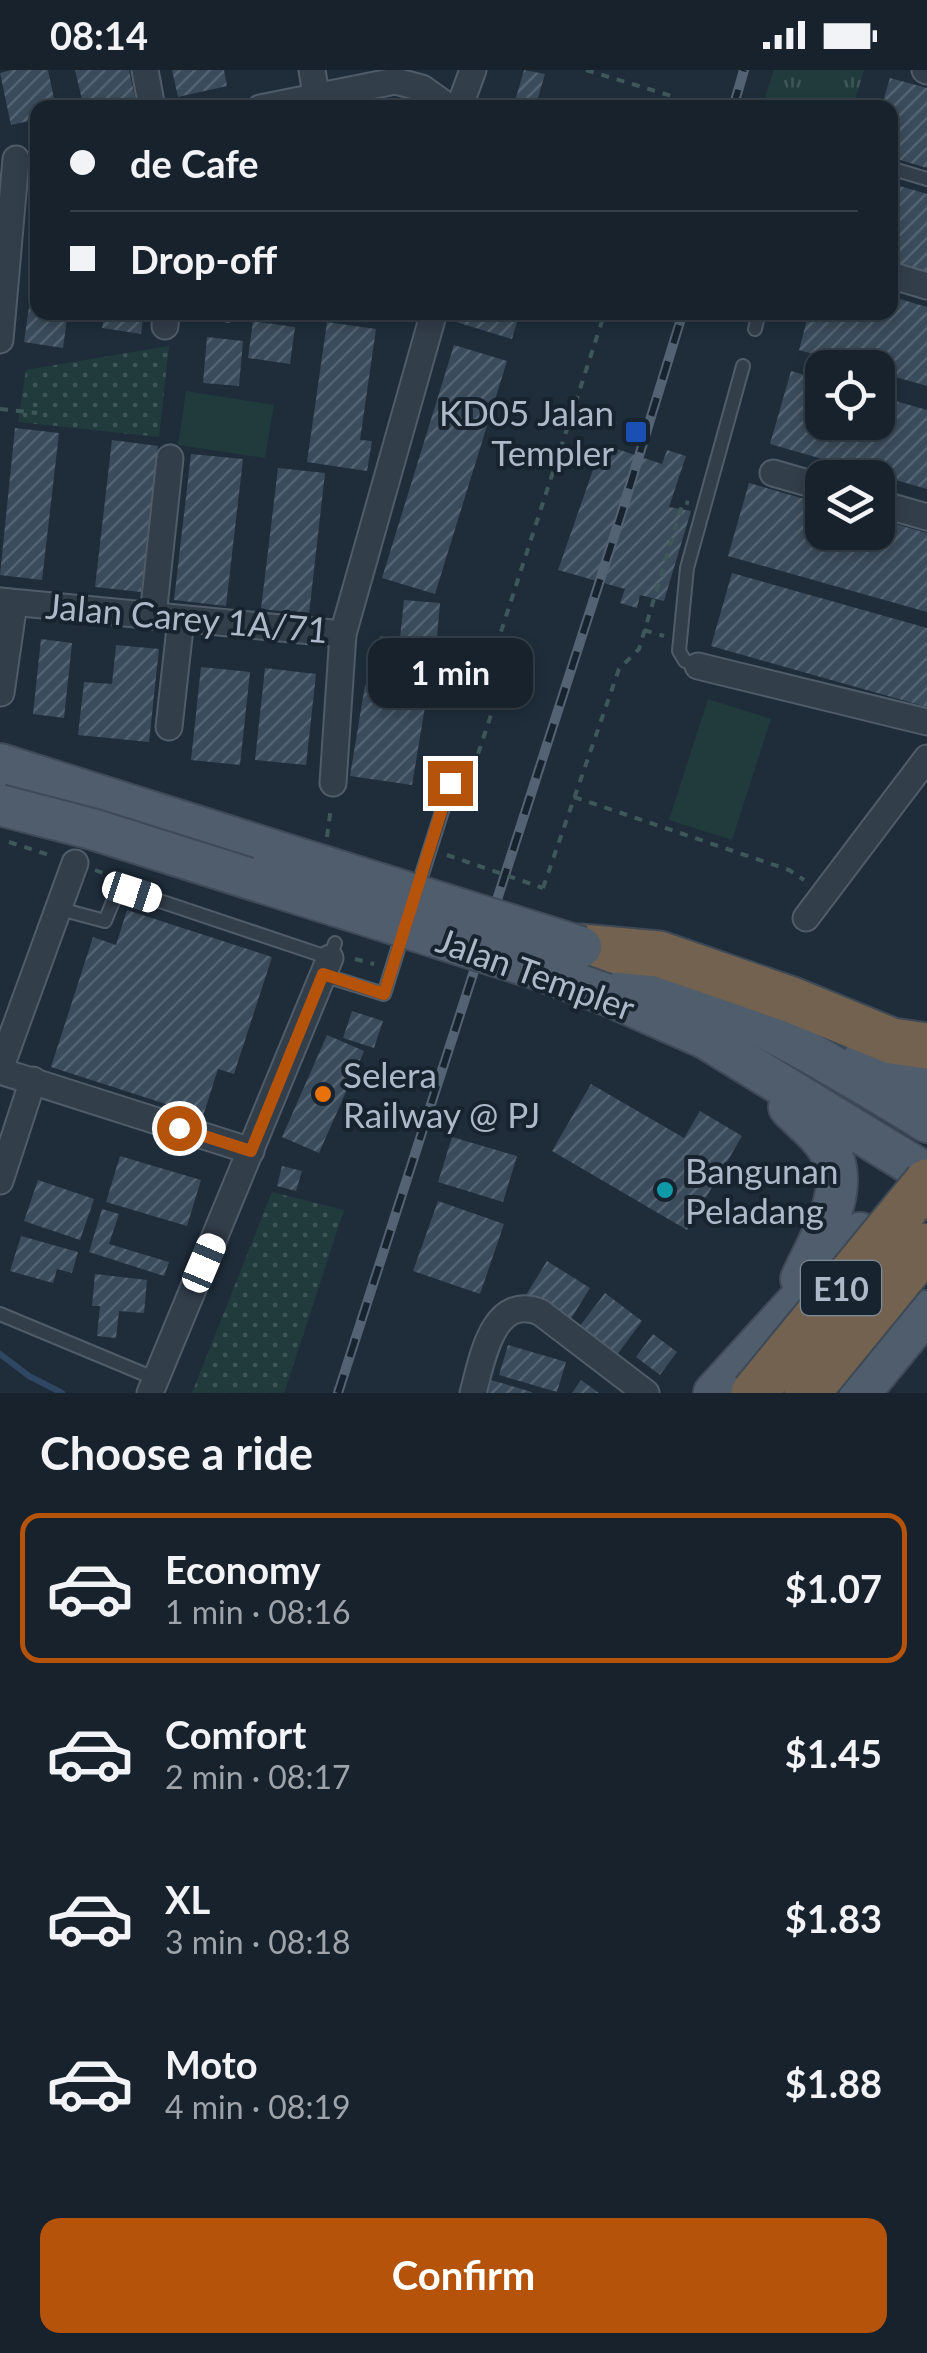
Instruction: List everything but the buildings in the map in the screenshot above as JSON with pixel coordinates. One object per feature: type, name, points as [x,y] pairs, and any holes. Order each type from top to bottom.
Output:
[{"type":"highway","points":[[582,947],[659,954],[892,1040],[927,1046]]},
{"type":"highway","name":"E10","points":[[754,1393],[925,1171]]},
{"type":"highway","name":"E10","points":[[807,1393],[927,1246]]},
{"type":"main road","name":"Jalan Templer","points":[[0,764],[582,947],[686,988],[809,1050],[927,1122]]},
{"type":"main road","name":"Jalan Templer","points":[[0,805],[110,835],[537,969],[605,994],[705,1038],[925,1171]]},
{"type":"main road","points":[[809,1050],[866,1062],[927,1084]]},
{"type":"main road","points":[[754,1069],[830,1149],[836,1182],[834,1212],[784,1314]]},
{"type":"main road","points":[[714,1393],[784,1314],[925,1171]]},
{"type":"main road","points":[[784,1314],[841,1303],[855,1311],[870,1327],[879,1349],[870,1381]]},
{"type":"main road","points":[[870,1381],[924,1319]]},
{"type":"street","points":[[145,70],[151,100]]},
{"type":"street","points":[[463,100],[472,70]]},
{"type":"street","points":[[277,100],[314,83],[361,97],[395,76],[439,100]]},
{"type":"street","points":[[0,340],[18,158]]},
{"type":"street","points":[[898,277],[927,286]]},
{"type":"street","name":"Jalan Carey 1A/71","points":[[7,602],[343,634],[432,320]]},
{"type":"street","points":[[153,616],[170,458]]},
{"type":"street","points":[[773,473],[805,482]]},
{"type":"street","points":[[895,507],[927,517]]},
{"type":"street","points":[[1,693],[7,602]]},
{"type":"street","points":[[169,727],[181,619]]},
{"type":"street","points":[[333,783],[343,634]]},
{"type":"street","points":[[698,666],[927,722]]},
{"type":"street","points":[[806,918],[927,758]]},
{"type":"street","points":[[75,864],[0,1070],[251,1151]]},
{"type":"street","points":[[153,1386],[329,959]]},
{"type":"street","points":[[0,1182],[33,1080]]},
{"type":"street","points":[[473,1393],[493,1329],[514,1310],[527,1307],[540,1312],[646,1393]]},
{"type":"lane","points":[[898,170],[927,179]]},
{"type":"lane","points":[[754,329],[757,320]]},
{"type":"lane","points":[[698,666],[685,661],[679,652],[687,568],[743,366]]},
{"type":"lane","points":[[60,909],[105,921],[114,898],[132,892],[329,959],[384,994],[450,783]]},
{"type":"lane","points":[[0,1314],[153,1386]]},
{"type":"path","points":[[586,70],[675,97],[674,100]]},
{"type":"path","points":[[450,783],[467,788],[492,712],[484,684],[602,320]]},
{"type":"path","points":[[0,409],[37,413]]},
{"type":"path","points":[[447,855],[544,888],[619,669],[639,649],[683,502],[704,507]]},
{"type":"path","points":[[660,535],[672,538]]},
{"type":"path","points":[[327,837],[333,783]]},
{"type":"path","points":[[574,797],[788,870],[825,894]]},
{"type":"path","points":[[358,960],[374,965]]},
{"type":"green space","points":[[774,70],[864,70],[855,100],[764,100]]},
{"type":"green space","points":[[169,346],[159,437],[18,422],[26,370]]},
{"type":"green space","points":[[186,391],[274,405],[265,458],[178,445]]},
{"type":"green space","points":[[708,699],[771,719],[732,840],[669,820]]},
{"type":"green space","points":[[272,1192],[344,1210],[284,1393],[192,1393]]},
{"type":"waterway","points":[[0,1354],[29,1376],[62,1393]]},
{"type":"railway","points":[[735,100],[744,70]]},
{"type":"railway","points":[[338,1393],[681,320]]},
{"type":"place","name":"KD05 Jalan Templer","points":[[636,432]]},
{"type":"place","name":"Selera Railway @ PJ","points":[[323,1094]]},
{"type":"place","name":"Bangunan Peladang","points":[[665,1190]]},
{"type":"route","points":[[179,1128],[251,1151],[323,974],[384,994],[450,783]]}]
